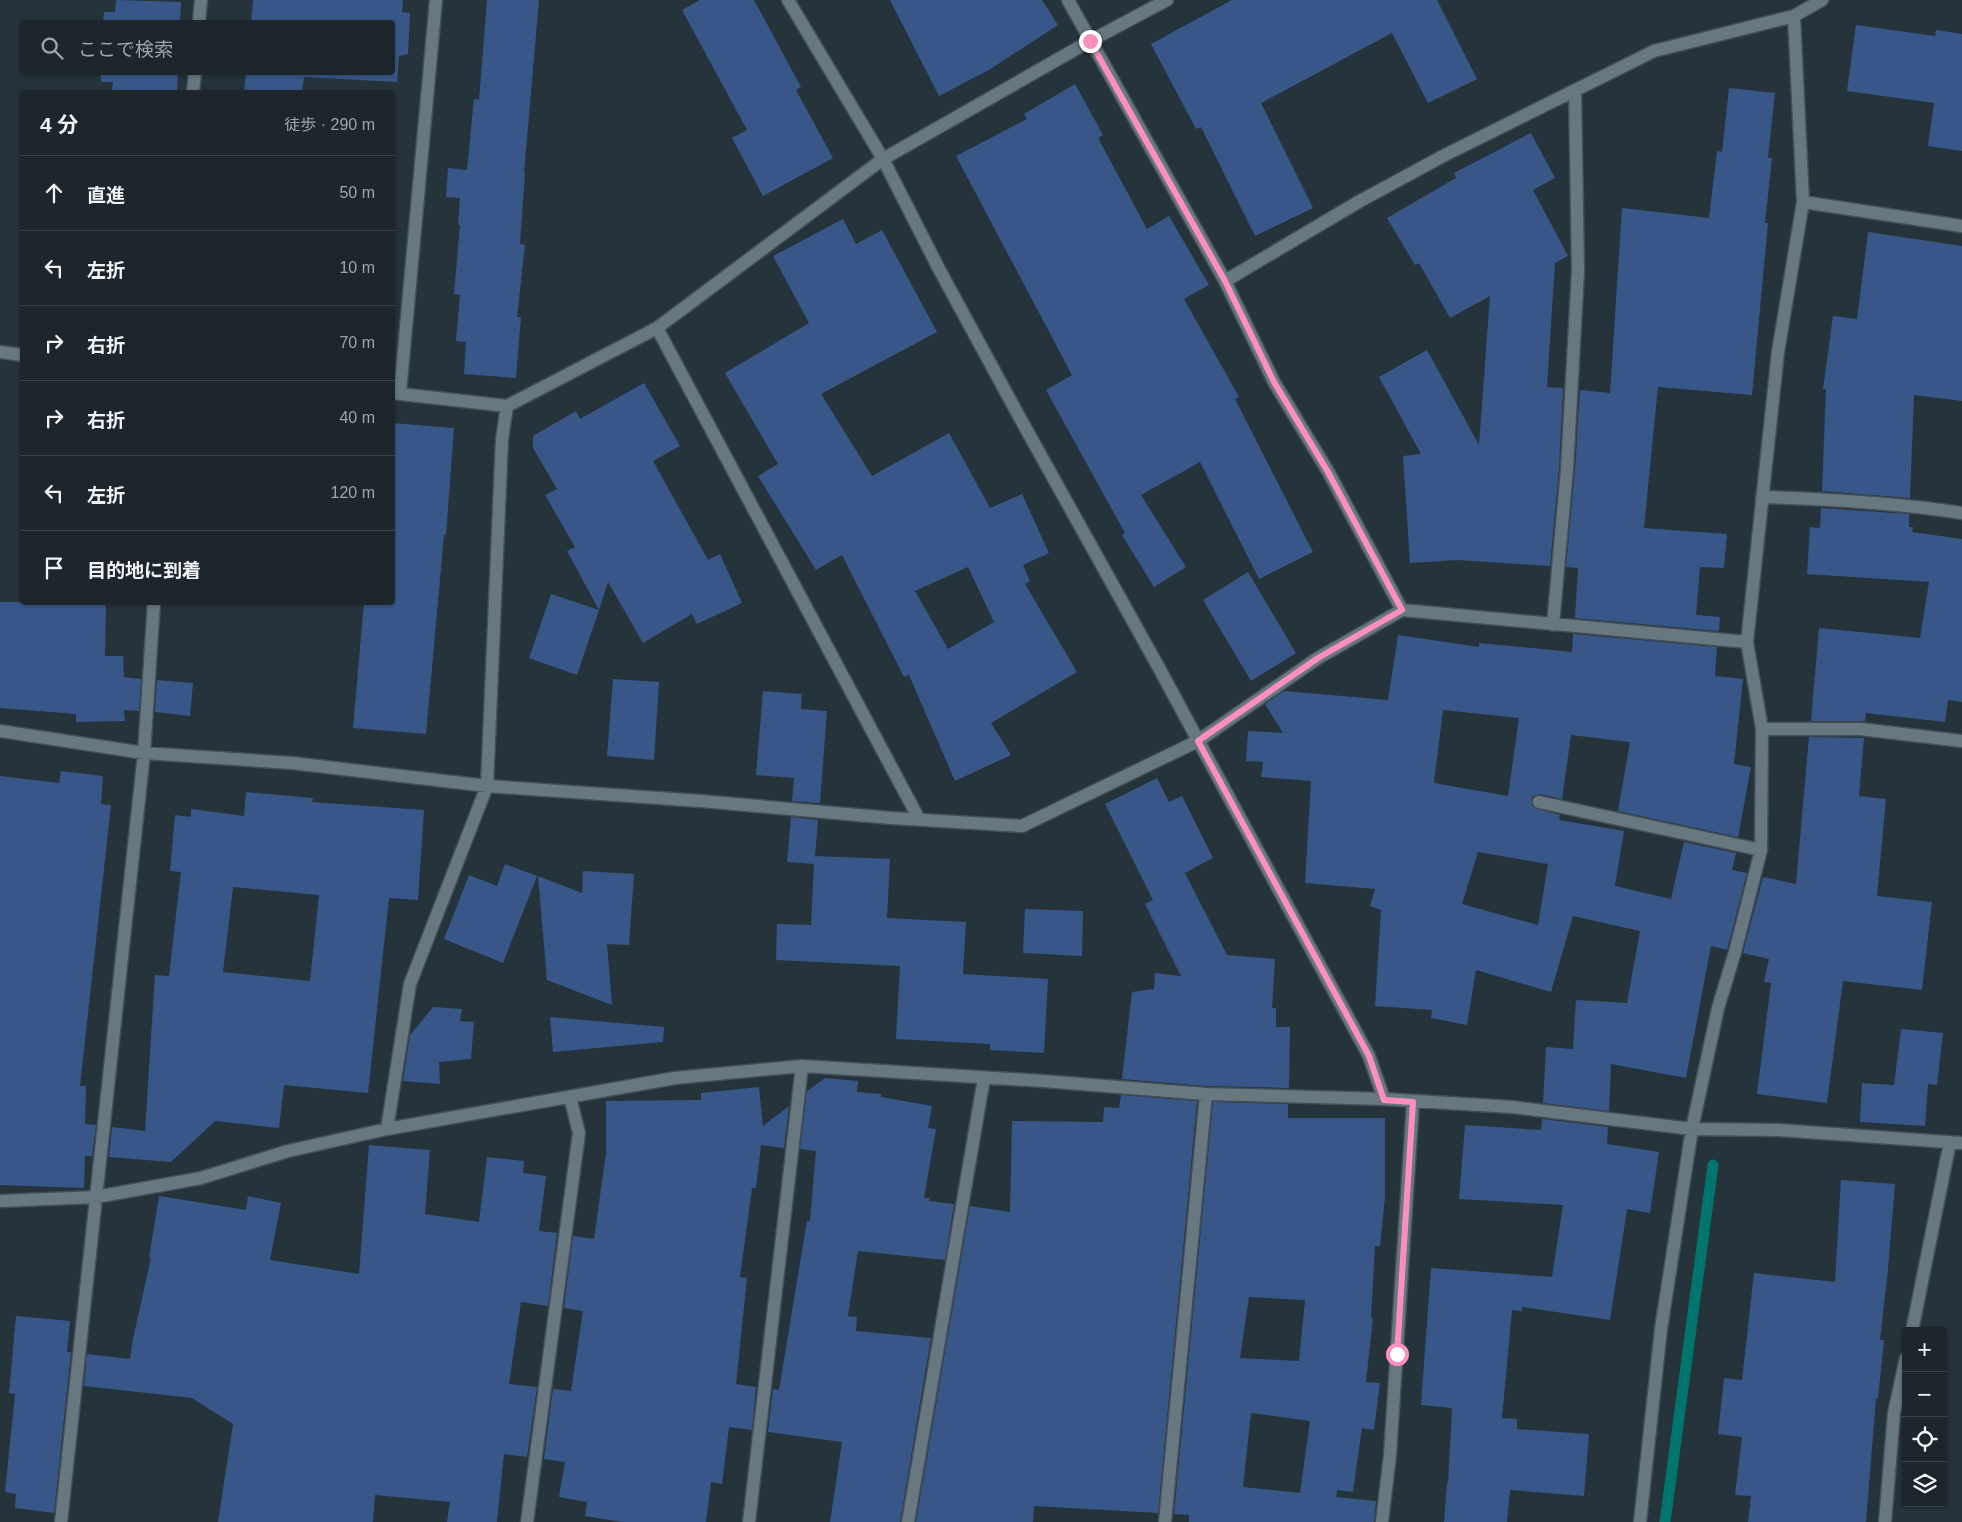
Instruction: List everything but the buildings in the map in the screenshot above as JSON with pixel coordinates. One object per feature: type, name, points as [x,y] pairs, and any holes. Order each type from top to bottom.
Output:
[{"type":"street","points":[[199,20],[201,0]]},
{"type":"street","points":[[436,0],[396,393],[507,406],[658,328],[883,159],[1090,41],[1167,0]]},
{"type":"street","points":[[788,0],[883,159],[939,269],[1369,1056],[1384,1100]]},
{"type":"street","points":[[1068,0],[1225,281],[1274,382],[1328,472],[1402,610]]},
{"type":"street","points":[[1225,281],[1360,201],[1445,154],[1654,51],[1794,16],[1822,0]]},
{"type":"street","points":[[1640,1522],[1661,1329],[1692,1129],[1718,1008],[1735,952],[1761,850],[1762,729],[1746,642],[1778,352],[1803,202],[1794,16]]},
{"type":"street","points":[[193,90],[194,75]]},
{"type":"street","points":[[1553,625],[1567,469],[1578,271],[1575,91]]},
{"type":"street","points":[[1803,202],[1962,226]]},
{"type":"street","points":[[658,328],[919,819]]},
{"type":"street","points":[[0,352],[20,355]]},
{"type":"street","points":[[387,1129],[410,984],[487,786],[502,439],[507,406]]},
{"type":"street","points":[[1762,497],[1838,500],[1962,513]]},
{"type":"street","points":[[60,1522],[144,753],[154,605]]},
{"type":"street","points":[[0,731],[144,753],[292,763],[487,786],[1022,826],[1198,741],[1318,658],[1402,610],[1746,642]]},
{"type":"street","points":[[1762,729],[1860,729],[1962,741]]},
{"type":"street","points":[[1539,802],[1761,850]]},
{"type":"street","points":[[0,1201],[96,1197],[201,1178],[288,1151],[387,1129],[675,1078],[802,1066],[1043,1080],[1206,1094],[1384,1100],[1512,1108],[1692,1129],[1778,1130],[1956,1142],[1913,1327]]},
{"type":"street","points":[[749,1522],[802,1066]]},
{"type":"street","points":[[908,1522],[984,1078]]},
{"type":"street","points":[[1165,1522],[1206,1094]]},
{"type":"street","points":[[527,1522],[579,1133],[570,1097]]},
{"type":"street","points":[[1382,1522],[1390,1455],[1413,1102]]},
{"type":"street","points":[[1886,1522],[1894,1413],[1903,1372]]},
{"type":"waterway","points":[[1665,1522],[1713,1165]]},
{"type":"route","points":[[1090,41],[1225,281],[1274,382],[1328,472],[1402,610],[1318,658],[1198,741],[1369,1056],[1384,1100],[1413,1102],[1397,1354]]}]
